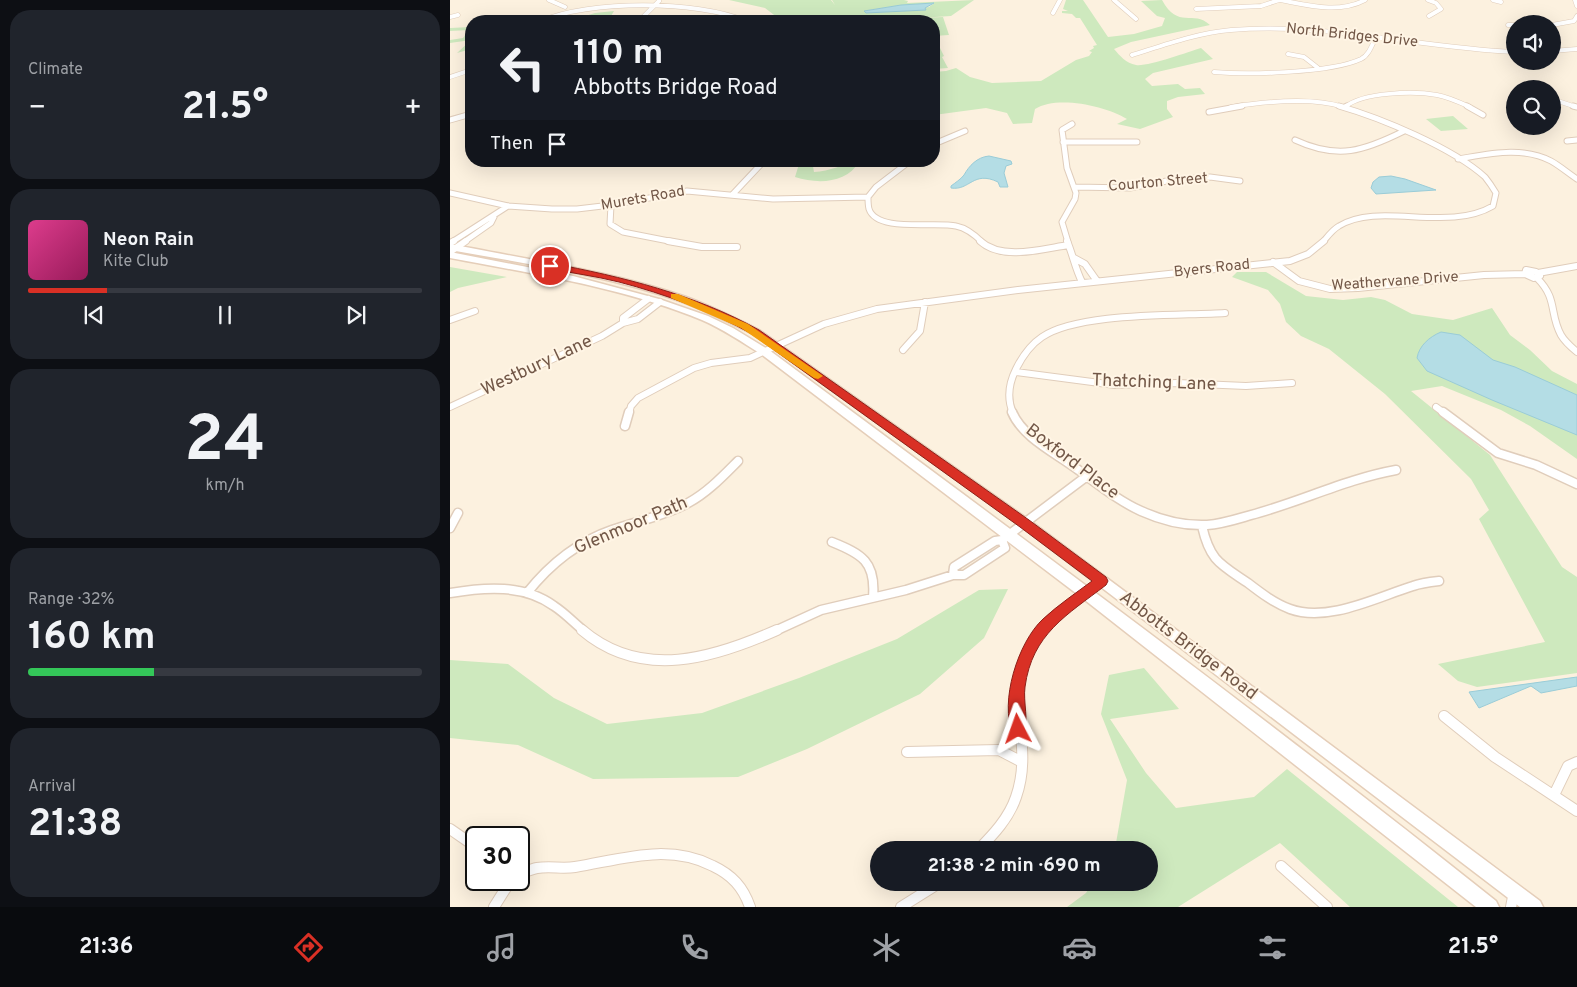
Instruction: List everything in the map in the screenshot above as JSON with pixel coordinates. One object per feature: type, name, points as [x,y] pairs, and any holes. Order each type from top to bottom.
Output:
[{"type":"main road","name":"Abbotts Bridge Road","points":[[451,249],[660,302],[705,318],[730,330],[766,352],[1006,537],[1086,593],[1418,848],[1490,907]]},
{"type":"main road","name":"Abbotts Bridge Road","points":[[451,249],[586,272],[631,282],[677,297],[734,320],[776,346],[1024,523],[1513,900],[1534,907]]},
{"type":"street","points":[[550,0],[565,6]]},
{"type":"street","points":[[615,0],[659,1],[736,15]]},
{"type":"street","points":[[1053,13],[1060,0]]},
{"type":"street","points":[[1114,0],[1136,20]]},
{"type":"street","points":[[1196,9],[1261,6],[1280,0],[1336,7],[1353,6],[1365,0]]},
{"type":"street","points":[[1429,16],[1441,9],[1431,0]]},
{"type":"street","points":[[1493,0],[1501,2]]},
{"type":"street","points":[[645,15],[659,1]]},
{"type":"street","points":[[559,8],[574,4]]},
{"type":"street","points":[[549,15],[554,11]]},
{"type":"street","points":[[450,17],[458,15]]},
{"type":"street","points":[[1561,23],[1574,21],[1577,16]]},
{"type":"street","name":"North Bridges Drive","points":[[1132,55],[1199,35],[1239,29],[1306,29],[1452,48],[1506,51]]},
{"type":"street","points":[[1214,72],[1234,74],[1343,65],[1360,59],[1367,54],[1376,37]]},
{"type":"street","points":[[1561,50],[1577,48]]},
{"type":"street","points":[[1288,54],[1304,57],[1318,68]]},
{"type":"street","points":[[450,77],[465,72]]},
{"type":"street","points":[[1345,107],[1349,101],[1360,98],[1426,93],[1449,98],[1483,115]]},
{"type":"street","points":[[1561,101],[1577,107]]},
{"type":"street","name":"Byers Road","points":[[626,426],[631,406],[642,394],[704,364],[750,358],[824,324],[848,316],[877,309],[925,302],[1082,282],[1290,261],[1315,250],[1339,225],[1354,219],[1379,216],[1472,216],[1491,208],[1496,203],[1498,196],[1492,185],[1458,159],[1432,143],[1345,107],[1304,102],[1225,108],[1209,112]]},
{"type":"street","points":[[450,120],[465,116]]},
{"type":"street","points":[[1072,124],[1062,130],[1067,168],[1075,187],[1076,199],[1062,222],[1063,230],[1074,258],[1074,265],[1082,282]]},
{"type":"street","points":[[940,141],[965,131]]},
{"type":"street","points":[[1295,140],[1322,149],[1354,151],[1371,148],[1404,131]]},
{"type":"street","points":[[1567,141],[1577,140]]},
{"type":"street","points":[[1063,142],[1137,142]]},
{"type":"street","points":[[1458,159],[1508,152],[1524,153],[1550,160],[1577,179]]},
{"type":"street","points":[[733,194],[758,167]]},
{"type":"street","points":[[900,167],[876,187],[868,197],[868,206],[874,217],[887,223],[903,225],[936,223],[954,225],[971,232],[986,245],[1003,250],[1017,251],[1068,245]]},
{"type":"street","name":"Courton Street","points":[[1075,187],[1130,188],[1172,180],[1210,177],[1240,181]]},
{"type":"street","name":"Murets Road","points":[[450,193],[508,206],[552,210],[611,205],[687,191],[773,199],[868,197]]},
{"type":"street","points":[[611,205],[610,224],[623,232],[702,247],[737,247]]},
{"type":"street","points":[[451,249],[491,223],[508,206]]},
{"type":"street","points":[[1074,258],[1084,264],[1097,281]]},
{"type":"street","name":"Weathervane Drive","points":[[1273,262],[1299,281],[1330,289],[1358,288],[1484,275],[1525,274],[1524,271],[1529,270],[1538,276]]},
{"type":"street","points":[[1577,266],[1538,276],[1552,294],[1559,334],[1577,352]]},
{"type":"street","name":"Westbury Lane","points":[[624,323],[624,318],[648,299]]},
{"type":"street","name":"Westbury Lane","points":[[450,407],[602,336],[624,323],[638,319],[660,302]]},
{"type":"street","points":[[904,350],[920,331],[925,302]]},
{"type":"street","points":[[450,320],[475,311]]},
{"type":"street","name":"Boxford Place","points":[[1225,313],[1080,323],[1042,337],[1028,348],[1018,363],[1009,397],[1013,414],[1024,429],[1086,476],[1131,506],[1173,522],[1202,526],[1269,511],[1346,481],[1396,470]]},
{"type":"street","name":"Thatching Lane","points":[[1016,372],[1115,385],[1178,383],[1246,386],[1292,383]]},
{"type":"street","points":[[1436,408],[1498,453],[1536,465],[1577,484]]},
{"type":"street","name":"Glenmoor Path","points":[[527,593],[547,569],[574,548],[602,534],[666,513],[689,502],[713,486],[738,460]]},
{"type":"street","points":[[450,593],[481,588],[506,589],[527,593],[553,605],[586,633],[607,647],[632,656],[662,660],[691,659],[739,647],[821,610],[906,590],[953,575],[964,575],[1005,548],[1006,537],[1086,476]]},
{"type":"street","points":[[450,528],[458,513]]},
{"type":"street","points":[[1202,526],[1206,547],[1216,561],[1258,591],[1292,610],[1325,614],[1351,608],[1415,585],[1440,580]]},
{"type":"street","points":[[832,542],[854,550],[866,561],[874,578],[873,597]]},
{"type":"street","points":[[987,841],[998,829],[1010,811],[1019,787],[1020,760],[1016,697],[1019,676],[1026,655],[1035,639],[1047,624],[1101,581]]},
{"type":"street","points":[[1444,716],[1495,757],[1577,811]]},
{"type":"street","points":[[907,752],[999,750],[1020,760]]},
{"type":"street","points":[[1554,795],[1568,766],[1577,762]]},
{"type":"street","points":[[450,829],[465,839]]},
{"type":"street","points":[[530,871],[538,868],[569,868],[656,853],[682,854],[704,860],[726,872],[745,892],[750,907]]},
{"type":"street","points":[[1281,866],[1327,907]]},
{"type":"street","points":[[494,907],[504,891]]},
{"type":"street","points":[[901,907],[927,891]]},
{"type":"green space","points":[[729,0],[831,0],[835,5],[832,0],[904,0],[908,1],[907,3],[974,0],[951,16],[774,15],[765,8]],"holes":[[[933,4],[924,8],[925,10],[866,13],[865,11],[901,5]]]},
{"type":"green space","points":[[1066,0],[1083,0],[1108,37],[1134,34],[1162,26],[1165,18],[1157,16],[1141,1],[1162,0],[1168,9],[1180,17],[1204,21],[1210,25],[1131,42],[1114,49],[1129,63],[1141,65],[1158,62],[1201,48],[1213,59],[1153,73],[1145,79],[1152,86],[1178,84],[1185,89],[1200,88],[1205,94],[1178,97],[1167,101],[1167,109],[1173,117],[1140,129],[1117,124],[1127,119],[1107,110],[1094,106],[1068,103],[1044,105],[1035,109],[1032,123],[1013,124],[1007,113],[986,108],[940,114],[940,72],[956,68],[970,77],[992,83],[1041,81],[1076,60],[1089,56],[1092,52],[1089,51],[1094,48],[1093,46],[1097,45],[1080,18],[1076,18],[1072,14],[1062,13],[1062,11],[1068,11],[1063,9]]},
{"type":"green space","points":[[614,11],[612,15],[588,15]]},
{"type":"green space","points":[[940,17],[943,17],[949,35],[940,36]]},
{"type":"green space","points":[[465,27],[465,30],[450,31],[450,28]]},
{"type":"green space","points":[[465,35],[465,41],[450,43],[450,40],[463,38]]},
{"type":"green space","points":[[465,46],[465,51],[457,53]]},
{"type":"green space","points":[[940,48],[944,56],[942,57],[948,68],[940,69]]},
{"type":"green space","points":[[1453,116],[1468,129],[1441,131],[1426,119]]},
{"type":"green space","points":[[798,167],[813,167],[814,172],[838,167],[855,167],[847,175],[830,180],[812,181],[795,177]]},
{"type":"green space","points":[[450,267],[507,277],[458,288],[450,292]]},
{"type":"green space","points":[[1237,272],[1266,272],[1306,296],[1343,300],[1371,297],[1385,300],[1412,314],[1453,320],[1492,308],[1510,335],[1530,350],[1552,371],[1577,384],[1577,459],[1530,426],[1501,410],[1442,386],[1411,391],[1490,455],[1562,567],[1577,577],[1577,673],[1477,687],[1458,681],[1438,664],[1545,642],[1479,519],[1489,510],[1471,479],[1385,394],[1329,349],[1301,336],[1286,322],[1280,304],[1268,290],[1232,277]]},
{"type":"green space","points":[[1008,589],[984,638],[920,694],[807,749],[738,777],[593,779],[518,745],[450,738],[450,660],[508,664],[554,698],[607,724],[702,713],[799,678],[897,639],[979,590]]},
{"type":"green space","points":[[1144,668],[1179,709],[1110,719],[1146,773],[1176,808],[1254,797],[1287,769],[1458,907],[1350,907],[1280,843],[1178,907],[1067,907],[1087,891],[1158,891],[1158,841],[1116,841],[1127,780],[1101,714],[1109,675]]},
{"type":"water","points":[[934,3],[925,8],[926,10],[866,13],[864,11],[901,5]]},
{"type":"water","points":[[989,156],[1011,161],[1012,164],[1006,166],[1004,173],[1008,187],[1000,187],[998,182],[983,178],[977,179],[963,187],[951,188],[974,162]]},
{"type":"water","points":[[1391,176],[1436,190],[1376,194],[1371,188],[1373,182],[1379,177]]},
{"type":"water","points":[[1441,332],[1460,335],[1493,360],[1515,367],[1577,395],[1577,435],[1427,371],[1417,358],[1418,354],[1425,342]]},
{"type":"water","points":[[1577,677],[1577,686],[1541,693],[1531,686],[1479,708],[1469,692]]},
{"type":"slow traffic","points":[[675,296],[734,320],[756,332],[818,376]]},
{"type":"route","points":[[550,266],[631,282],[703,307],[756,332],[1024,523],[1101,581],[1047,624],[1035,639],[1026,655],[1019,676],[1016,697],[1018,729]]}]
